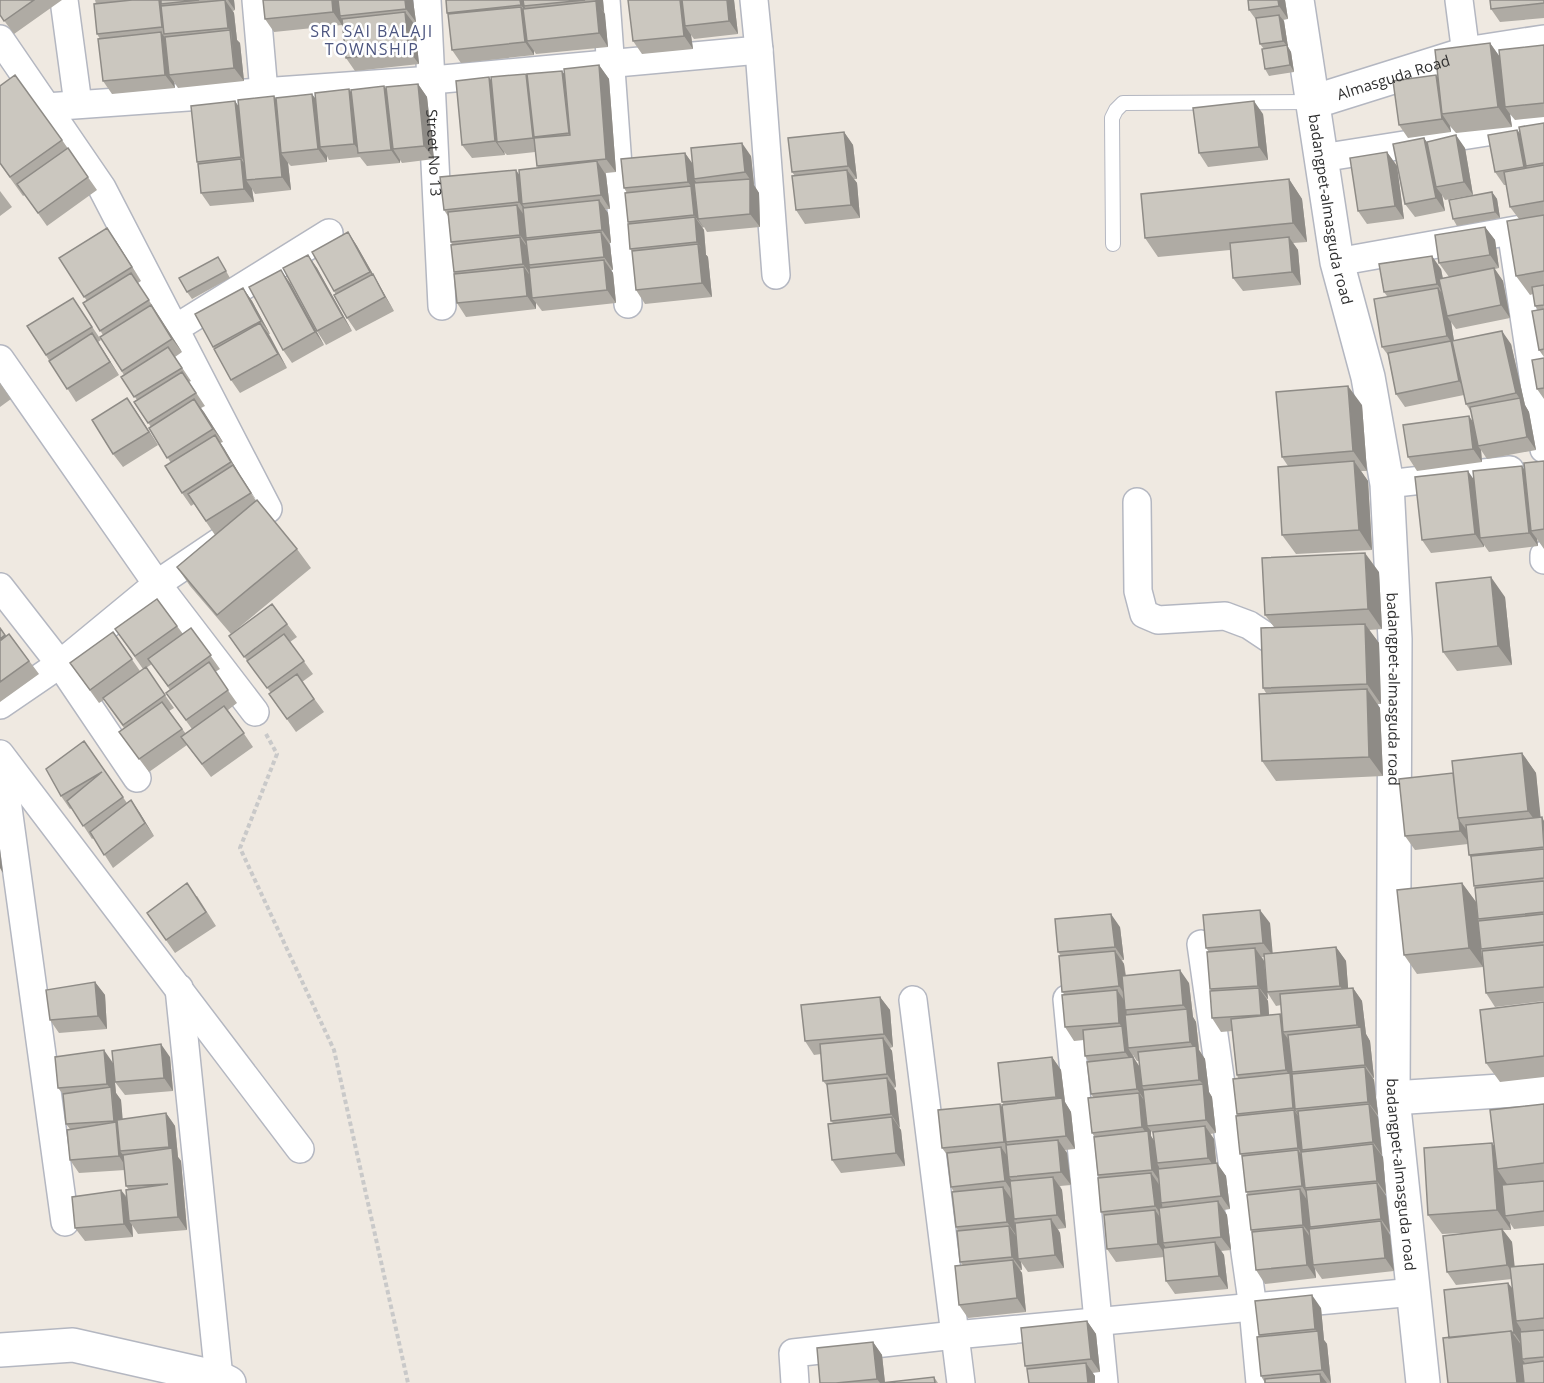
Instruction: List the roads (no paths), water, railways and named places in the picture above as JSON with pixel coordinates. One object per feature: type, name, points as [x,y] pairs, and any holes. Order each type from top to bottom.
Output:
[{"type":"street","points":[[64,0],[78,104]]},
{"type":"street","points":[[256,0],[264,92]]},
{"type":"street","name":"Street No 13","points":[[426,0],[432,80],[442,306]]},
{"type":"street","points":[[606,0],[628,304]]},
{"type":"street","points":[[754,0],[776,275]]},
{"type":"street","name":"badangpet-almasguda road","points":[[1297,0],[1337,262],[1368,377],[1388,484],[1384,639],[1393,1098],[1424,1383]]},
{"type":"street","points":[[1459,0],[1466,54]]},
{"type":"street","points":[[0,39],[102,188],[268,509],[156,584],[60,664],[0,705]]},
{"type":"street","name":"Almasguda Road","points":[[1313,102],[1466,54],[1544,42]]},
{"type":"street","points":[[46,107],[432,80],[759,50]]},
{"type":"street","points":[[1321,158],[1544,123]]},
{"type":"street","points":[[1337,262],[1544,225]]},
{"type":"street","points":[[1511,230],[1544,449]]},
{"type":"street","points":[[176,328],[329,233]]},
{"type":"street","points":[[0,359],[156,584],[255,712]]},
{"type":"street","points":[[1388,484],[1544,466]]},
{"type":"street","points":[[1137,502],[1138,591],[1144,614],[1158,620],[1225,616],[1249,625],[1270,639],[1317,640]]},
{"type":"street","points":[[1544,555],[1544,560]]},
{"type":"street","points":[[0,587],[60,664],[137,778]]},
{"type":"street","points":[[0,754],[300,1149]]},
{"type":"street","points":[[0,754],[66,1222]]},
{"type":"street","points":[[1201,944],[1253,1308],[1260,1383]]},
{"type":"street","points":[[1065,977],[1104,1383]]},
{"type":"street","points":[[0,1350],[72,1345],[224,1381],[179,988]]},
{"type":"street","points":[[913,1000],[961,1383]]},
{"type":"street","points":[[1393,1098],[1544,1088]]},
{"type":"street","points":[[795,1383],[793,1353],[955,1335],[1414,1292]]},
{"type":"lane","points":[[1113,244],[1113,118],[1116,110],[1123,103],[1313,102]]},
{"type":"district","name":"SRI SAI BALAJI TOWNSHIP","points":[[372,40]]}]
